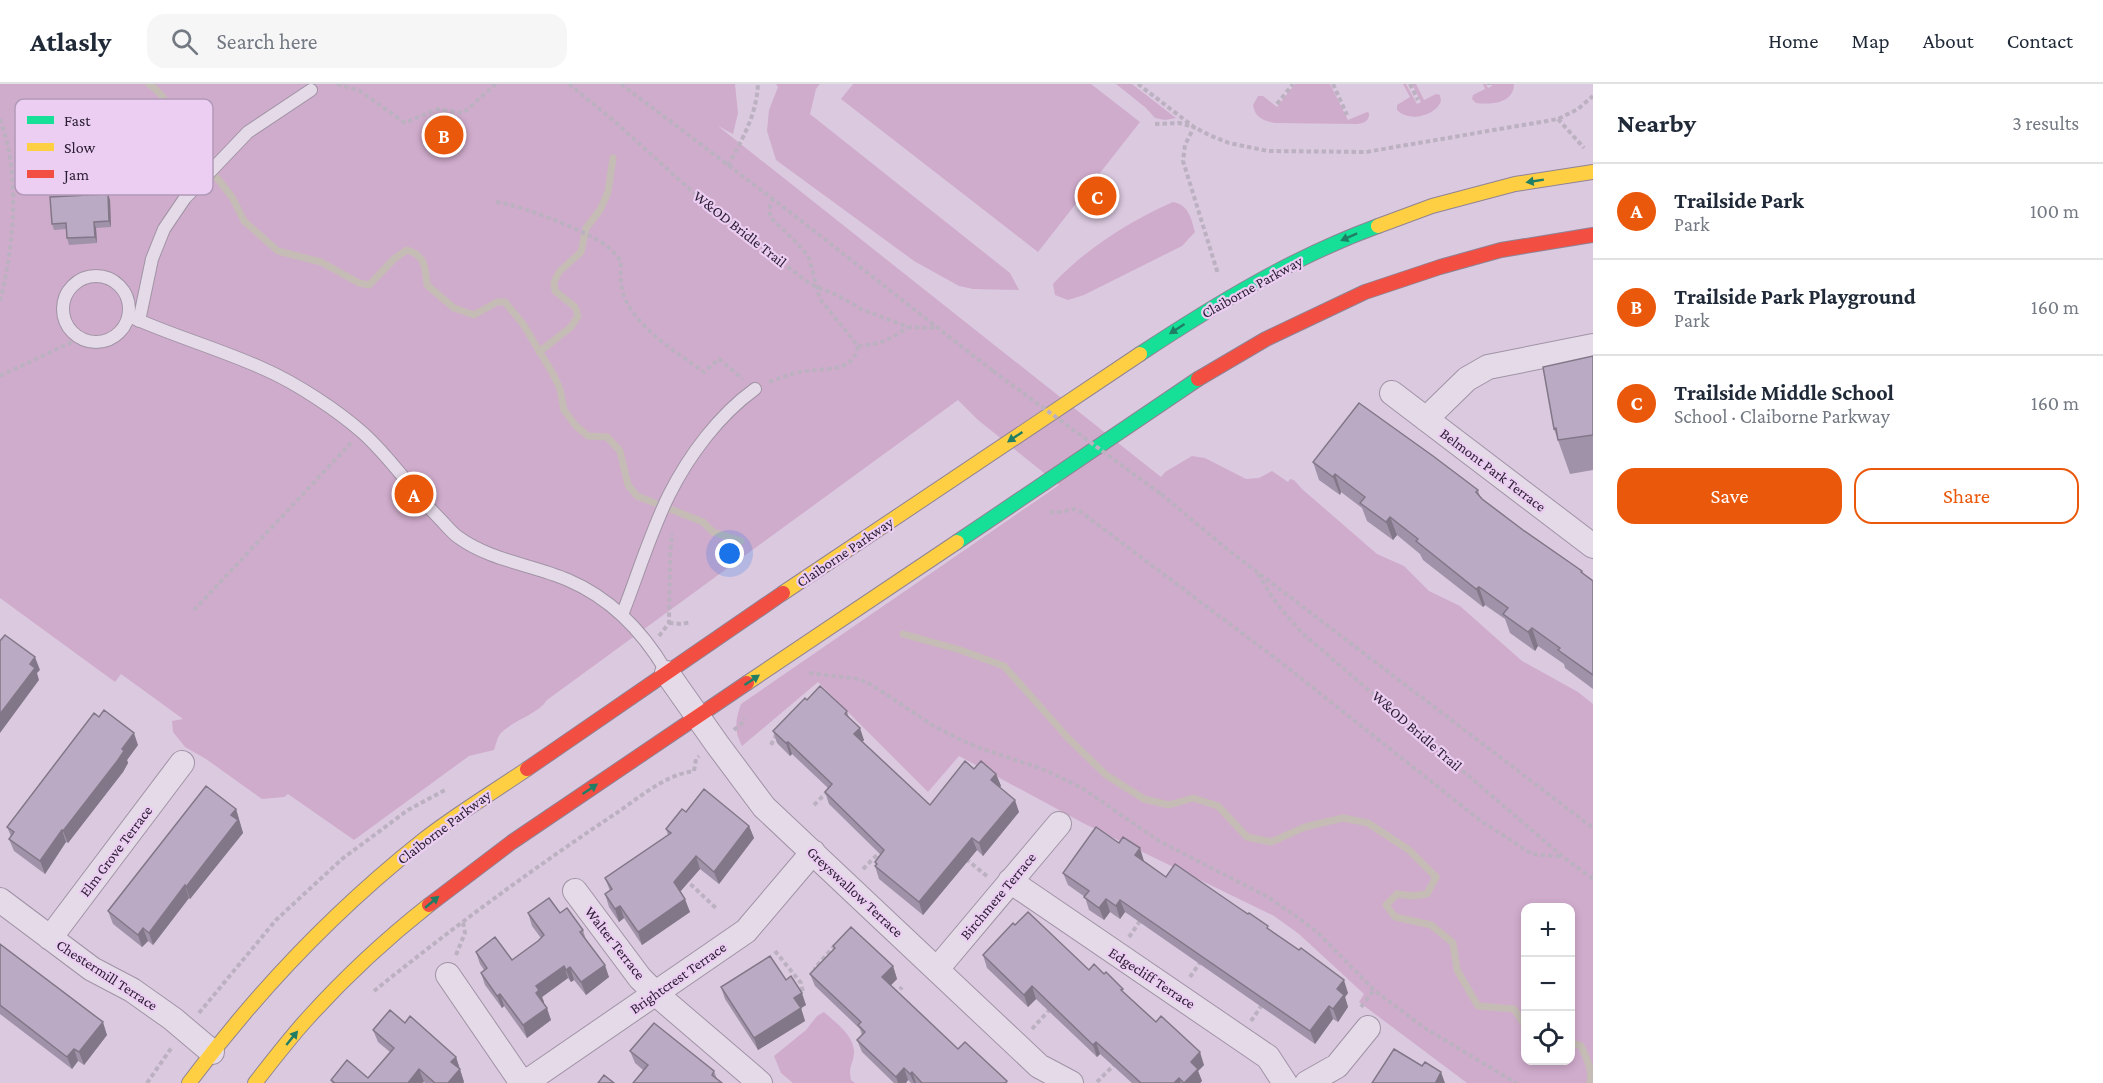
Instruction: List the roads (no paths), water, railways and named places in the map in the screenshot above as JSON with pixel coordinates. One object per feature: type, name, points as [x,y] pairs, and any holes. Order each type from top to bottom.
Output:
[{"type":"main road","name":"Claiborne Parkway","points":[[189,1083],[212,1052],[306,945],[340,911],[423,840],[667,672],[1182,326],[1270,273],[1355,234],[1432,206],[1515,184],[1593,172]]},
{"type":"main road","points":[[255,1083],[315,1011],[363,963],[443,892],[516,839],[1198,379],[1266,339],[1365,292],[1501,250],[1593,235]]},
{"type":"street","points":[[1426,419],[1467,379],[1488,367],[1593,346]]},
{"type":"street","name":"Belmont Park Terrace","points":[[1392,393],[1593,546]]},
{"type":"street","name":"Greyswallow Terrace","points":[[667,672],[764,807],[1039,1066],[1071,1083]]},
{"type":"street","name":"Elm Grove Terrace","points":[[50,938],[182,763]]},
{"type":"street","name":"Birchmere Terrace","points":[[937,969],[1001,880],[1059,824]]},
{"type":"street","name":"Brightcrest Terrace","points":[[524,1083],[746,931],[813,852]]},
{"type":"street","name":"Edgecliff Terrace","points":[[1001,880],[1268,1057],[1285,1083]]},
{"type":"street","name":"Walter Terrace","points":[[575,891],[640,978],[760,1083]]},
{"type":"street","name":"Chestermill Terrace","points":[[0,900],[92,969],[132,990],[173,1019],[212,1052]]},
{"type":"street","points":[[448,975],[524,1083]]},
{"type":"street","points":[[1306,1083],[1337,1066],[1364,1018]]},
{"type":"lane","points":[[213,169],[248,132],[311,90]]},
{"type":"lane","points":[[134,319],[124,291],[117,282],[107,277],[96,275],[75,282],[63,300],[65,322],[71,332],[89,342],[110,339],[134,319],[164,229],[188,195]]},
{"type":"lane","points":[[134,319],[266,369],[322,402],[362,432],[457,536],[482,552],[568,580],[595,595],[622,615],[651,646],[667,672]]},
{"type":"lane","points":[[622,615],[667,497],[679,476],[706,438],[740,399],[755,389]]},
{"type":"waterway","points":[[149,84],[164,99]]},
{"type":"waterway","points":[[539,352],[571,327],[578,316],[575,307],[555,291],[554,282],[559,272],[581,252],[586,228],[600,210],[608,192],[613,158]]},
{"type":"waterway","points":[[217,178],[232,197],[244,221],[278,251],[321,262],[359,283],[369,285],[395,258],[407,250],[421,259],[425,268],[427,285],[454,308],[474,315],[497,302],[505,302],[523,324],[553,374],[560,389],[564,410],[576,426],[588,436],[607,437],[620,451],[628,485],[637,496],[703,522],[713,532],[741,541]]},
{"type":"waterway","points":[[903,634],[960,650],[1004,666],[1068,738],[1106,775],[1144,799],[1169,805],[1193,798],[1218,806],[1247,837],[1271,842],[1305,827],[1343,818],[1368,823],[1409,850],[1436,877],[1427,894],[1413,896],[1397,894],[1386,905],[1395,917],[1431,925],[1453,943],[1457,970],[1478,1006],[1514,1009],[1521,1020]]},
{"type":"waterway","points":[[1575,1044],[1581,1046],[1587,1059],[1590,1068],[1590,1083]]},
{"type":"place","name":"Trailside Park Playground","points":[[444,135]]},
{"type":"place","name":"Trailside Middle School","points":[[1097,196]]},
{"type":"place","name":"Trailside Park","points":[[414,494]]}]
